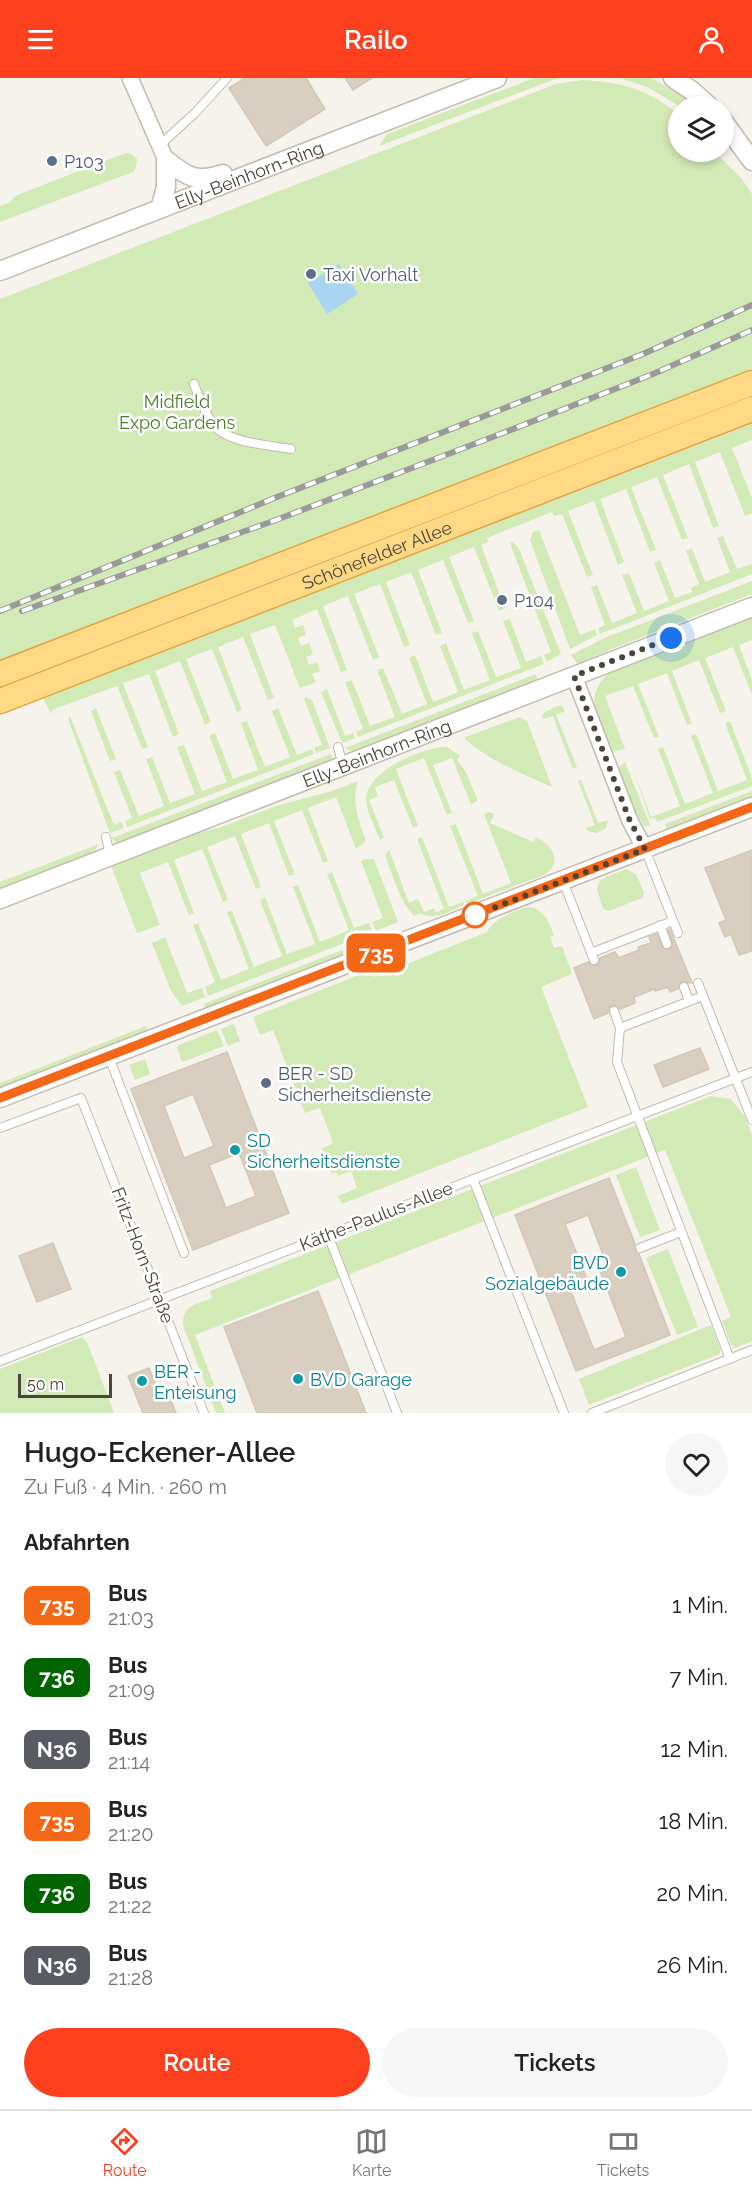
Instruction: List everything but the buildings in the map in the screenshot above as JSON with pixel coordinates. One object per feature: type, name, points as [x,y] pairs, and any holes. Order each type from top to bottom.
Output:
[{"type":"highway","name":"Schönefelder Allee","points":[[0,674],[752,383]]},
{"type":"highway","name":"Schönefelder Allee","points":[[0,701],[752,409]]},
{"type":"street","points":[[130,78],[163,153],[166,187],[160,208]]},
{"type":"street","name":"Elly-Beinhorn-Ring","points":[[0,271],[497,78]]},
{"type":"street","points":[[678,80],[697,96]]},
{"type":"street","points":[[734,136],[749,156],[752,175]]},
{"type":"street","points":[[163,153],[188,177],[202,179],[242,169],[254,172]]},
{"type":"street","name":"Elly-Beinhorn-Ring","points":[[0,899],[752,607]]},
{"type":"street","points":[[574,676],[630,821],[645,849]]},
{"type":"street","points":[[0,1098],[752,807]]},
{"type":"lane","points":[[163,153],[195,112],[227,78]]},
{"type":"lane","points":[[194,384],[213,424],[221,431],[236,438],[291,449]]},
{"type":"lane","points":[[338,747],[343,767]]},
{"type":"lane","points":[[105,837],[111,857]]},
{"type":"lane","points":[[645,849],[678,933]]},
{"type":"lane","points":[[563,881],[592,956],[673,921]]},
{"type":"lane","points":[[660,925],[666,944]]},
{"type":"lane","points":[[698,983],[752,1120]]},
{"type":"lane","points":[[684,987],[689,1002]]},
{"type":"lane","points":[[621,1028],[703,996]]},
{"type":"lane","points":[[614,1011],[621,1028],[617,1062],[730,1359]]},
{"type":"lane","points":[[109,1057],[184,1253]]},
{"type":"lane","name":"Käthe-Paulus-Allee","points":[[0,1361],[752,1072]]},
{"type":"lane","name":"Fritz-Horn-Straße","points":[[0,1128],[81,1098],[204,1413]]},
{"type":"lane","points":[[473,1179],[564,1413]]},
{"type":"lane","points":[[640,1248],[681,1232]]},
{"type":"lane","points":[[328,1235],[398,1413]]},
{"type":"lane","points":[[592,1413],[752,1350]]},
{"type":"green space","points":[[534,78],[558,78],[379,146],[387,134]]},
{"type":"green space","points":[[620,78],[651,78],[682,96],[668,96],[668,99],[647,87]]},
{"type":"green space","name":"Midfield Expo Gardens","points":[[583,80],[610,83],[634,88],[656,98],[668,106],[668,162],[725,162],[742,179],[752,194],[752,369],[0,662],[0,299],[556,84]]},
{"type":"green space","points":[[130,153],[137,159],[133,172],[0,222],[0,206],[9,203],[17,195]]},
{"type":"green space","points":[[752,424],[752,440],[732,448],[752,498],[752,513],[745,516],[720,452],[695,462],[719,526],[713,528],[689,464],[663,475],[688,538],[682,540],[657,477],[631,487],[656,550],[650,552],[626,489],[600,499],[624,562],[618,565],[594,501],[568,511],[593,575],[587,577],[562,514],[554,516],[552,512],[487,538],[488,542],[481,545],[505,608],[499,611],[474,547],[449,557],[474,621],[468,623],[443,560],[418,570],[442,633],[436,635],[411,572],[386,582],[410,645],[404,647],[380,584],[354,594],[379,657],[373,660],[348,596],[323,606],[347,670],[341,672],[317,609],[292,620],[295,628],[303,625],[306,635],[298,638],[301,646],[309,643],[313,654],[306,657],[309,665],[317,662],[320,671],[312,674],[316,682],[300,688],[275,625],[250,634],[274,698],[268,700],[243,637],[218,647],[242,710],[237,712],[212,649],[186,659],[211,722],[205,725],[180,661],[155,671],[179,734],[173,737],[149,674],[123,683],[148,747],[142,749],[117,686],[52,710],[51,714],[43,698]]},
{"type":"green space","points":[[539,530],[580,635],[595,629],[597,635],[570,649],[530,540],[533,532]]},
{"type":"green space","points":[[723,536],[737,569],[752,564],[752,574],[600,634],[598,628],[605,625],[591,587],[597,585],[612,623],[637,613],[622,575],[629,573],[644,611],[669,601],[654,563],[660,560],[675,598],[692,592],[691,588],[699,584],[686,551],[692,548],[705,582],[730,572],[717,538]]},
{"type":"green space","points":[[513,542],[519,549],[561,654],[547,662],[544,655],[551,652],[510,543]]},
{"type":"green space","points":[[752,581],[752,594],[578,664],[571,655],[607,637]]},
{"type":"green space","points":[[752,616],[752,640],[739,645],[752,680],[752,695],[733,647],[705,658],[726,711],[720,713],[699,660],[672,671],[692,724],[687,725],[667,673],[638,684],[659,737],[654,738],[633,686],[605,696],[625,749],[611,752],[597,719],[594,699],[597,689],[613,670]]},
{"type":"green space","points":[[510,619],[526,662],[541,656],[544,664],[358,737],[356,732],[363,729],[345,682],[352,680],[370,726],[395,717],[377,670],[383,668],[402,714],[427,704],[409,658],[415,655],[433,702],[458,692],[440,646],[446,643],[464,690],[490,680],[472,633],[478,631],[496,677],[521,668],[503,621]]},
{"type":"green space","points":[[536,674],[539,683],[363,751],[352,751],[345,748]]},
{"type":"green space","points":[[327,689],[345,736],[353,733],[355,738],[343,743],[340,738],[321,692]]},
{"type":"green space","points":[[306,697],[312,700],[330,748],[316,753],[314,748],[322,745],[304,699]]},
{"type":"green space","points":[[562,706],[565,711],[556,715],[577,767],[573,769],[553,716],[543,719],[542,716],[546,711]]},
{"type":"green space","points":[[96,708],[116,759],[110,761],[91,711]]},
{"type":"green space","points":[[278,708],[297,755],[312,749],[314,754],[127,827],[125,821],[132,818],[114,772],[120,770],[139,816],[164,806],[146,759],[152,757],[170,803],[195,794],[177,747],[184,745],[202,791],[227,782],[209,735],[215,733],[233,779],[258,770],[241,723],[247,721],[265,767],[290,757],[272,711]]},
{"type":"green space","points":[[70,716],[114,825],[122,822],[124,828],[110,833],[68,719]]},
{"type":"green space","points":[[520,717],[527,721],[552,787],[496,761],[465,739],[465,737]]},
{"type":"green space","points":[[730,721],[752,778],[752,786],[657,822],[655,817],[650,819],[631,764],[651,817],[680,806],[658,749],[663,747],[685,804],[713,793],[691,736],[696,734],[718,791],[747,780],[725,723]]},
{"type":"green space","points":[[443,747],[449,748],[460,756],[457,760],[466,772],[478,801],[471,804],[452,758],[433,765],[452,813],[447,815],[424,758],[396,769],[418,826],[413,828],[394,780],[375,787],[378,796],[369,800],[384,838],[380,840],[367,805],[368,789],[384,771],[396,763],[421,752]]},
{"type":"green space","points":[[331,754],[332,760],[329,764],[117,845],[112,838]]},
{"type":"green space","points":[[625,762],[650,825],[645,827],[634,810],[618,771]]},
{"type":"green space","points":[[581,780],[598,823],[608,820],[606,828],[597,833],[588,831],[586,828],[595,825],[578,781]]},
{"type":"green space","points":[[358,781],[355,797],[366,841],[356,849],[336,797],[308,808],[328,861],[323,863],[302,810],[274,821],[295,874],[289,876],[269,823],[241,834],[261,887],[256,889],[235,836],[207,847],[228,900],[223,902],[202,849],[174,860],[194,913],[189,915],[168,862],[140,873],[160,925],[137,933],[110,863],[188,833],[221,827],[276,806],[332,791]]},
{"type":"green space","points":[[752,791],[752,801],[668,833],[665,824]]},
{"type":"green space","points":[[488,812],[494,814],[490,823],[533,842],[536,837],[547,844],[553,854],[553,865],[544,875],[467,904],[466,901],[478,896],[450,826],[456,824],[483,894],[511,883],[484,814]]},
{"type":"green space","points":[[422,837],[449,907],[463,902],[464,905],[436,916],[420,913],[414,916],[404,903],[385,855],[389,850],[409,903],[418,899],[424,912],[434,908],[436,912],[444,909],[417,839]]},
{"type":"green space","points":[[99,844],[88,858],[0,892],[0,882]]},
{"type":"green space","points":[[374,859],[398,922],[376,931],[372,922],[383,918],[361,861]]},
{"type":"green space","points":[[626,869],[636,874],[644,893],[642,898],[609,911],[603,909],[597,889],[600,880]]},
{"type":"green space","points":[[332,872],[354,928],[369,923],[373,932],[208,996],[205,987],[215,982],[193,925],[198,923],[221,980],[249,969],[227,912],[232,911],[254,967],[282,956],[260,900],[265,897],[287,954],[315,944],[293,887],[298,885],[320,942],[349,930],[327,874]]},
{"type":"green space","points":[[529,907],[539,910],[545,917],[554,935],[550,937],[554,948],[562,946],[572,974],[541,987],[588,1107],[342,1204],[338,1196],[357,1188],[351,1171],[338,1176],[336,1172],[332,1174],[322,1149],[333,1143],[320,1108],[305,1113],[273,1030],[260,1035],[253,1017],[369,971],[374,977],[487,932],[494,923],[505,916]]},
{"type":"green space","points":[[380,935],[383,943],[207,1012],[204,1004]]},
{"type":"green space","points":[[165,937],[187,993],[202,988],[205,997],[182,1006],[171,991],[152,943]]},
{"type":"green space","points":[[234,1024],[240,1041],[228,1046],[221,1029]]},
{"type":"green space","points":[[146,1026],[148,1033],[0,1092],[0,1083]]},
{"type":"green space","points":[[217,1030],[224,1046],[182,1062],[177,1048],[179,1045]]},
{"type":"green space","points":[[145,1059],[150,1074],[135,1080],[129,1065]]},
{"type":"green space","points":[[711,1096],[731,1099],[745,1117],[752,1136],[752,1341],[735,1348],[731,1344],[722,1321],[731,1317],[665,1150],[195,1335],[225,1413],[216,1413],[183,1325],[188,1309],[212,1298],[210,1291]]},
{"type":"green space","points":[[636,1167],[660,1230],[640,1237],[616,1175]]},
{"type":"green space","points":[[668,1249],[698,1327],[677,1335],[646,1258]]},
{"type":"green space","points":[[711,1325],[720,1354],[589,1405],[579,1379]]},
{"type":"green space","points":[[82,1337],[88,1344],[114,1413],[0,1413],[0,1369]]},
{"type":"water","points":[[339,264],[358,294],[327,314],[308,283]]},
{"type":"railway","points":[[0,611],[277,497],[643,354],[752,305]]},
{"type":"railway","points":[[22,611],[276,520],[503,433],[653,374],[752,330]]},
{"type":"bus line","name":"735","points":[[0,1098],[752,807]]},
{"type":"place","name":"P103","points":[[52,161]]},
{"type":"place","name":"Taxi Vorhalt","points":[[311,274]]},
{"type":"place","name":"P104","points":[[502,600]]},
{"type":"place","name":"BER - SD Sicherheitsdienste","points":[[266,1083]]},
{"type":"place","name":"SD Sicherheitsdienste","points":[[235,1150]]},
{"type":"place","name":"BVD Sozialgebäude","points":[[621,1272]]},
{"type":"place","name":"BVD Garage","points":[[298,1379]]},
{"type":"place","name":"BER - Enteisung","points":[[142,1381]]},
{"type":"route","points":[[475,915],[470,917],[645,849],[630,821],[574,676],[671,638]]}]
